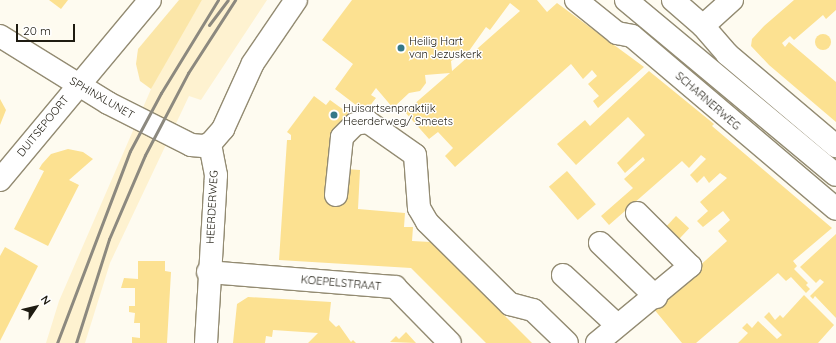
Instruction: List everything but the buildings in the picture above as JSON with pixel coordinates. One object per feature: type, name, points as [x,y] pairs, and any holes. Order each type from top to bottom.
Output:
[{"type":"street","name":"DUITSEPOORT","points":[[0,180],[77,84],[150,0]]},
{"type":"street","points":[[210,144],[226,124],[253,64],[296,0]]},
{"type":"street","name":"SCHARNERWEG","points":[[576,0],[617,33],[632,36],[836,209]]},
{"type":"street","name":"SCHARNERWEG","points":[[626,0],[779,130],[836,175]]},
{"type":"street","points":[[673,0],[703,26],[727,54],[836,146]]},
{"type":"street","points":[[703,26],[732,0]]},
{"type":"street","name":"SPHINXLUNET","points":[[0,36],[77,84],[191,145],[210,144]]},
{"type":"street","points":[[336,195],[342,136],[355,124],[368,122],[415,155],[419,208],[427,222],[510,304],[533,310],[566,343]]},
{"type":"street","name":"SCHARNERWEG","points":[[779,130],[836,186]]},
{"type":"street","name":"HEERDERWEG","points":[[206,343],[208,272],[216,175],[210,144]]},
{"type":"street","points":[[597,343],[616,324],[656,297],[690,266],[637,213]]},
{"type":"street","points":[[600,243],[656,297]]},
{"type":"street","name":"KOEPELSTRAAT","points":[[208,272],[395,287],[450,343]]},
{"type":"street","points":[[563,275],[616,324]]},
{"type":"shaded area","points":[[179,0],[202,0],[151,89],[140,81],[136,64],[138,49]]},
{"type":"shaded area","points":[[202,0],[267,0],[201,100],[189,96],[110,263],[85,343],[46,343],[59,301],[158,73]]},
{"type":"railway","points":[[57,343],[130,151],[161,93],[218,0]]},
{"type":"railway","points":[[209,25],[228,0]]},
{"type":"railway","points":[[76,343],[109,239],[145,155],[188,73],[235,0]]},
{"type":"place","name":"Heilig Hart van Jezuskerk","points":[[401,48]]},
{"type":"place","name":"Huisartsenpraktijk Heerderweg/ Smeets","points":[[334,115]]}]
